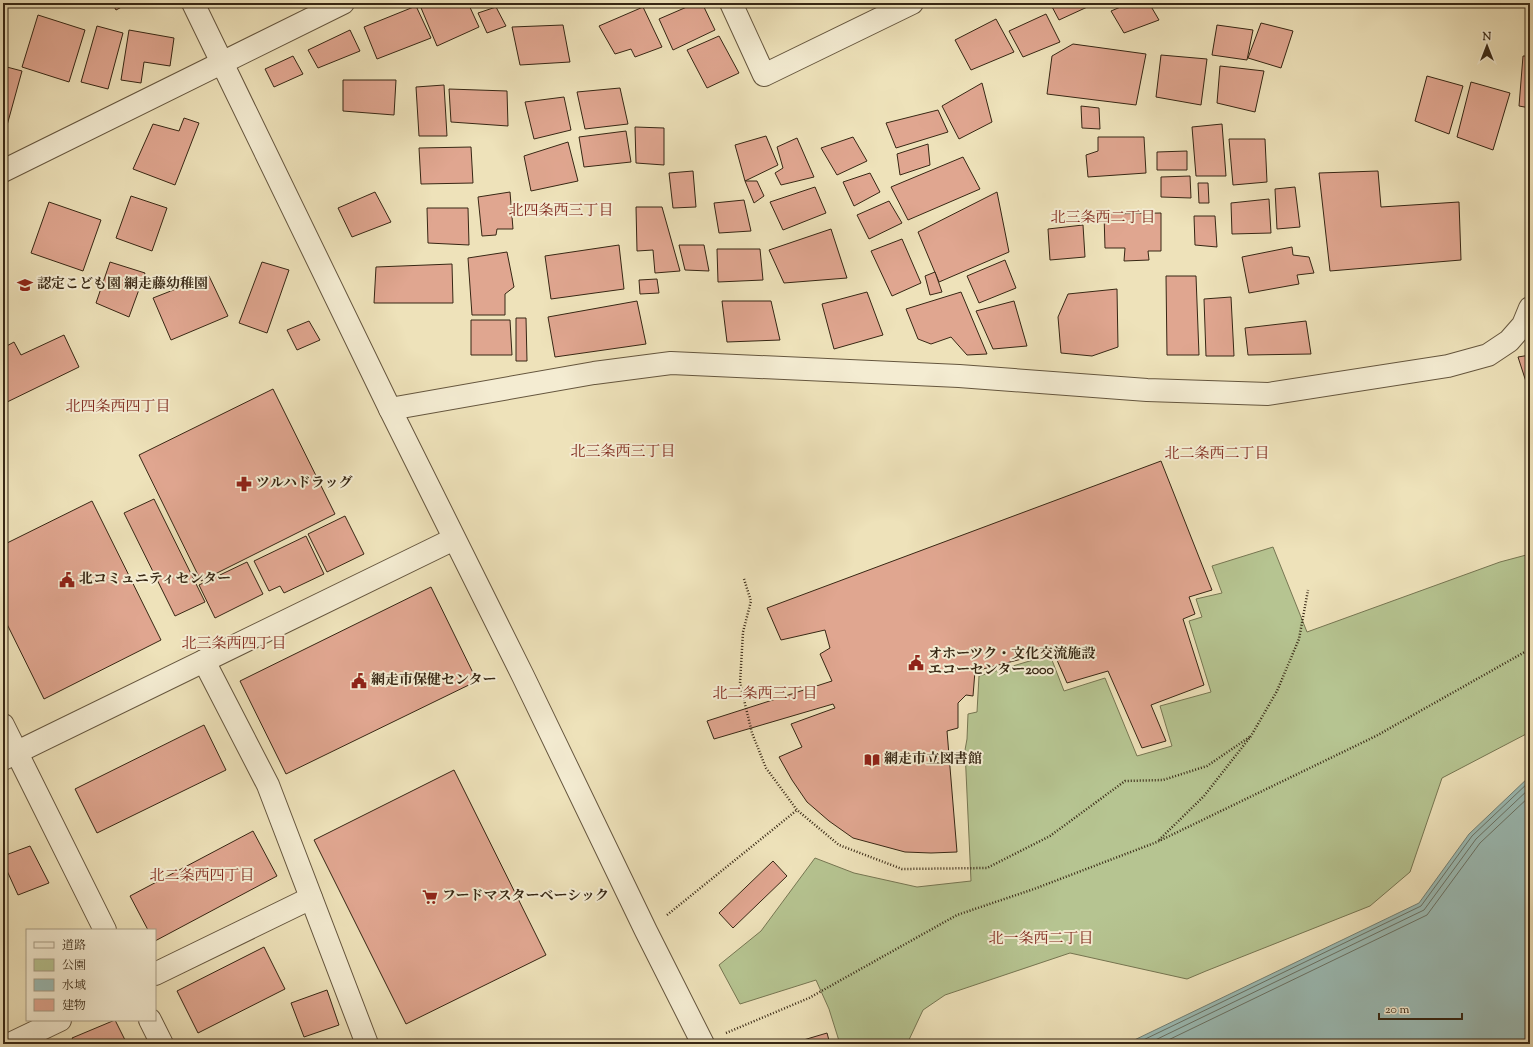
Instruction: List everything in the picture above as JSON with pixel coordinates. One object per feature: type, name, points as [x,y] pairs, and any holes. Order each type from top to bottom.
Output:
[{"type":"street","points":[[193,3],[390,410],[524,676],[646,931],[703,1044]]},
{"type":"street","points":[[3,171],[343,3]]},
{"type":"street","points":[[731,3],[764,75],[912,3]]},
{"type":"street","points":[[390,410],[594,373],[671,363],[959,376],[1147,390],[1268,394],[1448,366],[1488,355],[1509,341],[1523,325],[1530,308]]},
{"type":"street","points":[[10,756],[454,539]]},
{"type":"street","points":[[204,661],[268,785],[367,1044]]},
{"type":"street","points":[[3,725],[10,756],[104,929]]},
{"type":"street","points":[[156,974],[312,898]]},
{"type":"street","points":[[10,1044],[58,1021]]},
{"type":"street","points":[[150,1021],[162,1044]]},
{"type":"path","points":[[744,579],[751,601],[743,632],[740,683],[752,733],[766,768],[797,810],[839,845],[902,869],[987,868],[1050,836],[1125,781],[1163,780],[1207,766],[1251,736]]},
{"type":"path","points":[[1157,842],[1204,796],[1251,736],[1277,691],[1299,639],[1308,590]]},
{"type":"path","points":[[724,1035],[729,1031],[809,998],[957,915],[1034,889],[1157,842],[1376,736],[1530,648]]},
{"type":"path","points":[[646,931],[797,810]]},
{"type":"green space","points":[[1273,547],[1307,632],[1500,562],[1530,554],[1530,732],[1442,778],[1410,872],[1370,906],[1187,979],[1070,953],[945,995],[923,1010],[907,1044],[840,1044],[829,1009],[816,980],[740,1004],[719,965],[761,931],[815,858],[854,873],[917,887],[971,881],[965,750],[968,714],[977,712],[979,676],[1050,655],[1064,691],[1105,678],[1137,756],[1172,746],[1160,706],[1211,692],[1189,621],[1202,617],[1196,599],[1222,593],[1212,566]]},
{"type":"water","points":[[1530,776],[1530,1044],[1126,1044],[1419,903],[1469,834]]},
{"type":"building","points":[[112,3],[129,3],[116,10]]},
{"type":"building","points":[[419,3],[468,3],[479,27],[437,46]]},
{"type":"building","points":[[696,3],[702,3],[715,30],[673,50],[659,19]]},
{"type":"building","points":[[1050,3],[1096,3],[1059,20]]},
{"type":"building","points":[[1130,3],[1149,3],[1159,20],[1124,33],[1111,11]]},
{"type":"building","points":[[416,6],[431,38],[377,59],[364,27]]},
{"type":"building","points":[[496,7],[506,26],[487,33],[478,13]]},
{"type":"building","points":[[643,7],[662,47],[635,57],[631,49],[615,54],[599,26]]},
{"type":"building","points":[[1046,14],[1060,42],[1023,57],[1009,31]]},
{"type":"building","points":[[38,15],[85,30],[69,82],[22,67]]},
{"type":"building","points":[[996,19],[1014,52],[971,70],[955,40]]},
{"type":"building","points":[[1261,23],[1293,31],[1281,68],[1248,58]]},
{"type":"building","points":[[563,25],[570,62],[520,65],[512,27]]},
{"type":"building","points":[[1217,25],[1253,30],[1247,60],[1212,55]]},
{"type":"building","points":[[97,26],[123,33],[108,89],[81,82]]},
{"type":"building","points":[[129,30],[174,38],[170,66],[144,62],[141,83],[121,80]]},
{"type":"building","points":[[350,30],[360,51],[318,68],[308,50]]},
{"type":"building","points":[[719,36],[739,73],[707,88],[687,50]]},
{"type":"building","points":[[1073,44],[1146,54],[1136,105],[1047,94],[1052,56]]},
{"type":"building","points":[[1161,55],[1207,59],[1201,105],[1156,97]]},
{"type":"building","points":[[293,56],[303,74],[274,87],[265,69]]},
{"type":"building","points":[[1523,56],[1530,56],[1530,108],[1519,106]]},
{"type":"building","points":[[3,66],[22,71],[6,129],[3,129]]},
{"type":"building","points":[[1220,66],[1264,71],[1255,112],[1217,103]]},
{"type":"building","points":[[1427,76],[1463,86],[1449,134],[1415,121]]},
{"type":"building","points":[[343,80],[396,80],[394,115],[343,111]]},
{"type":"building","points":[[1471,82],[1510,93],[1493,150],[1457,137]]},
{"type":"building","points":[[982,83],[992,122],[959,139],[942,106]]},
{"type":"building","points":[[444,85],[447,136],[419,136],[416,87]]},
{"type":"building","points":[[620,88],[628,124],[585,129],[577,92]]},
{"type":"building","points":[[449,89],[507,91],[508,126],[451,122]]},
{"type":"building","points":[[564,97],[571,130],[534,139],[525,102]]},
{"type":"building","points":[[1081,106],[1099,108],[1100,129],[1082,128]]},
{"type":"building","points":[[938,110],[948,132],[896,148],[886,123]]},
{"type":"building","points":[[184,118],[199,123],[175,185],[133,169],[153,124],[179,131]]},
{"type":"building","points":[[1222,124],[1226,176],[1196,176],[1192,127]]},
{"type":"building","points":[[635,127],[664,128],[664,165],[636,163]]},
{"type":"building","points":[[626,131],[631,162],[584,167],[579,137]]},
{"type":"building","points":[[766,136],[778,165],[745,181],[735,145]]},
{"type":"building","points":[[853,137],[867,161],[837,175],[821,148]]},
{"type":"building","points":[[1098,137],[1144,137],[1146,173],[1088,177],[1086,155],[1098,151]]},
{"type":"building","points":[[797,138],[814,177],[781,185],[775,173],[783,168],[777,147]]},
{"type":"building","points":[[1229,139],[1265,139],[1267,182],[1233,185]]},
{"type":"building","points":[[568,142],[578,181],[531,191],[524,156]]},
{"type":"building","points":[[928,144],[930,165],[900,175],[897,154]]},
{"type":"building","points":[[471,147],[473,183],[421,184],[419,148]]},
{"type":"building","points":[[1187,151],[1187,170],[1157,170],[1157,152]]},
{"type":"building","points":[[963,157],[980,189],[908,220],[891,187]]},
{"type":"building","points":[[693,171],[696,207],[673,208],[669,173]]},
{"type":"building","points":[[1378,171],[1381,207],[1459,202],[1461,260],[1330,271],[1319,173]]},
{"type":"building","points":[[870,173],[880,192],[854,206],[843,182]]},
{"type":"building","points":[[1190,176],[1191,198],[1161,197],[1161,177]]},
{"type":"building","points":[[745,181],[757,181],[764,196],[754,203]]},
{"type":"building","points":[[1198,183],[1208,183],[1209,203],[1199,203]]},
{"type":"building","points":[[815,187],[826,213],[783,230],[770,202]]},
{"type":"building","points":[[1295,187],[1300,227],[1277,229],[1275,189]]},
{"type":"building","points":[[375,192],[391,222],[352,237],[338,208]]},
{"type":"building","points":[[510,192],[513,229],[497,229],[496,235],[482,236],[478,197]]},
{"type":"building","points":[[997,192],[1009,252],[939,282],[918,232]]},
{"type":"building","points":[[131,196],[167,208],[152,251],[116,238]]},
{"type":"building","points":[[1269,199],[1271,233],[1232,234],[1231,203]]},
{"type":"building","points":[[744,200],[751,231],[719,233],[714,203]]},
{"type":"building","points":[[889,201],[902,223],[869,239],[857,215]]},
{"type":"building","points":[[49,202],[101,220],[83,271],[31,253]]},
{"type":"building","points":[[636,207],[662,207],[680,271],[655,273],[653,250],[637,251]]},
{"type":"building","points":[[427,208],[468,208],[469,245],[428,243]]},
{"type":"building","points":[[1161,213],[1161,251],[1148,251],[1149,260],[1124,261],[1125,248],[1105,248],[1104,214]]},
{"type":"building","points":[[1194,216],[1215,216],[1217,247],[1195,245]]},
{"type":"building","points":[[1083,225],[1085,257],[1050,260],[1048,229]]},
{"type":"building","points":[[831,229],[847,278],[784,283],[769,250]]},
{"type":"building","points":[[902,239],[921,283],[892,296],[871,251]]},
{"type":"building","points":[[619,245],[624,289],[551,299],[545,256]]},
{"type":"building","points":[[679,245],[704,245],[709,271],[685,270]]},
{"type":"building","points":[[1292,247],[1293,255],[1309,257],[1314,273],[1297,275],[1299,284],[1249,293],[1242,257]]},
{"type":"building","points":[[717,249],[760,249],[763,280],[718,282]]},
{"type":"building","points":[[507,252],[514,287],[505,294],[505,315],[472,315],[468,258]]},
{"type":"building","points":[[1005,260],[1016,288],[979,303],[967,276]]},
{"type":"building","points":[[110,262],[145,273],[129,317],[96,303]]},
{"type":"building","points":[[262,262],[289,270],[267,333],[239,323]]},
{"type":"building","points":[[452,264],[453,303],[374,303],[376,267]]},
{"type":"building","points":[[935,272],[942,292],[930,295],[925,276]]},
{"type":"building","points":[[209,276],[228,316],[171,340],[153,298]]},
{"type":"building","points":[[1166,276],[1196,276],[1199,355],[1167,355]]},
{"type":"building","points":[[657,279],[659,293],[640,294],[639,280]]},
{"type":"building","points":[[1117,289],[1118,347],[1092,356],[1061,353],[1058,317],[1068,294]]},
{"type":"building","points":[[867,292],[883,335],[834,349],[822,304]]},
{"type":"building","points":[[961,292],[987,354],[967,355],[951,337],[931,344],[918,339],[906,309]]},
{"type":"building","points":[[1231,297],[1234,356],[1206,356],[1204,299]]},
{"type":"building","points":[[637,301],[646,344],[555,357],[548,317]]},
{"type":"building","points":[[722,301],[771,301],[780,340],[727,342]]},
{"type":"building","points":[[1014,301],[1027,346],[993,349],[976,311]]},
{"type":"building","points":[[516,318],[526,318],[527,361],[516,361]]},
{"type":"building","points":[[471,320],[510,320],[512,355],[471,355]]},
{"type":"building","points":[[309,321],[320,340],[297,350],[287,330]]},
{"type":"building","points":[[1306,321],[1311,354],[1248,355],[1245,328]]},
{"type":"building","points":[[64,335],[79,367],[3,404],[3,348],[14,342],[21,355]]},
{"type":"building","points":[[1530,355],[1530,394],[1518,357]]},
{"type":"building","points":[[273,389],[335,514],[201,581],[139,455]]},
{"type":"building","name":"オホーツク・文化交流施設 エコーセンター2000","points":[[1161,461],[1212,590],[1189,597],[1195,614],[1183,619],[1204,685],[1151,705],[1166,741],[1142,748],[1108,671],[1067,683],[1053,651],[975,671],[973,696],[966,695],[958,703],[958,728],[947,731],[957,852],[931,853],[905,852],[853,838],[829,821],[807,802],[792,780],[779,757],[802,747],[791,724],[835,708],[833,704],[714,739],[707,721],[832,681],[820,654],[830,648],[825,630],[781,640],[767,608]]},
{"type":"building","points":[[154,499],[205,602],[175,616],[124,513]]},
{"type":"building","name":"北コミュニティセンター","points":[[92,501],[161,640],[44,699],[3,616],[3,545]]},
{"type":"building","points":[[345,516],[364,554],[327,572],[308,534]]},
{"type":"building","points":[[306,536],[324,574],[284,593],[280,586],[269,591],[254,561]]},
{"type":"building","points":[[247,562],[263,594],[215,618],[199,585]]},
{"type":"building","name":"網走市保健センター","points":[[431,587],[477,681],[286,774],[240,681]]},
{"type":"building","points":[[204,725],[226,770],[97,833],[75,789]]},
{"type":"building","points":[[454,770],[546,955],[406,1024],[314,840]]},
{"type":"building","points":[[253,831],[277,876],[156,940],[156,929],[147,929],[130,896]]},
{"type":"building","points":[[30,846],[49,883],[18,895],[3,862],[3,856]]},
{"type":"building","points":[[773,861],[787,876],[733,928],[719,913]]},
{"type":"building","points":[[264,947],[285,989],[198,1033],[177,991]]},
{"type":"building","points":[[327,990],[339,1025],[304,1037],[291,1003]]},
{"type":"building","points":[[116,1021],[127,1044],[75,1044],[72,1038]]},
{"type":"building","points":[[827,1033],[830,1044],[790,1044]]},
{"type":"place","name":"認定こども園 網走藤幼稚園","points":[[25,285]]},
{"type":"place","name":"ツルハドラッグ","points":[[244,484]]},
{"type":"place","name":"北コミュニティセンター","points":[[67,580]]},
{"type":"place","name":"オホーツク・文化交流施設 エコーセンター2000","points":[[916,663]]},
{"type":"place","name":"網走市保健センター","points":[[359,681]]},
{"type":"place","name":"網走市立図書館","points":[[872,760]]},
{"type":"place","name":"フードマスターベーシック","points":[[430,897]]},
{"type":"district","name":"北四条西三丁目","points":[[561,211]]},
{"type":"district","name":"北三条西二丁目","points":[[1103,218]]},
{"type":"district","name":"北四条西四丁目","points":[[118,407]]},
{"type":"district","name":"北三条西三丁目","points":[[623,452]]},
{"type":"district","name":"北二条西二丁目","points":[[1217,454]]},
{"type":"district","name":"北三条西四丁目","points":[[234,644]]},
{"type":"district","name":"北二条西三丁目","points":[[765,694]]},
{"type":"district","name":"北二条西四丁目","points":[[202,876]]},
{"type":"district","name":"北一条西二丁目","points":[[1041,939]]}]
